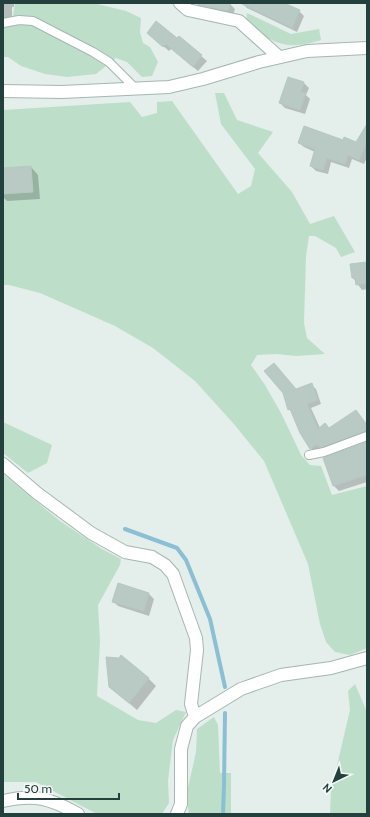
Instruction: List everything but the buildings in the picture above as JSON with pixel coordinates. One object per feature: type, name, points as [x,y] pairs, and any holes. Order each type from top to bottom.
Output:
[{"type":"street","points":[[180,3],[188,10],[239,21],[279,57]]},
{"type":"street","points":[[3,91],[62,92],[169,87],[203,79],[279,57],[307,51],[367,48]]},
{"type":"street","points":[[3,464],[37,493],[91,533],[125,552],[152,557],[165,565],[173,574],[196,638],[197,650],[191,704],[195,717]]},
{"type":"street","points":[[177,814],[181,804],[181,749],[187,726],[195,717],[241,689],[281,675],[331,668],[367,658]]},
{"type":"street","points":[[3,802],[20,797],[38,797],[60,804],[78,814]]},
{"type":"lane","points":[[3,23],[19,20],[33,21],[93,52],[109,62],[135,88]]},
{"type":"lane","points":[[309,455],[324,452],[367,436]]},
{"type":"green space","points":[[15,3],[93,3],[126,11],[141,18],[140,32],[143,43],[150,47],[158,62],[152,76],[142,77],[127,62],[116,58],[96,74],[67,77],[45,74],[21,66],[8,57],[3,57],[3,24],[12,23]]},
{"type":"green space","points":[[247,13],[291,34],[319,29],[321,40],[298,45],[280,43],[264,36],[246,22]]},
{"type":"green space","points":[[215,93],[224,93],[237,120],[273,132],[258,153],[292,192],[310,224],[334,216],[355,252],[341,257],[336,248],[315,236],[309,236],[306,257],[304,323],[307,338],[325,354],[296,356],[277,354],[257,355],[251,365],[265,385],[281,413],[301,455],[310,465],[321,466],[332,495],[367,486],[367,648],[350,655],[335,652],[326,642],[320,624],[308,564],[264,461],[233,423],[195,381],[153,348],[115,326],[40,293],[9,285],[3,285],[3,110],[130,102],[142,117],[157,113],[157,102],[172,101],[238,194],[251,186],[255,169],[221,124]]},
{"type":"green space","points":[[3,422],[52,445],[47,463],[28,473],[3,453]]},
{"type":"green space","points":[[3,474],[60,521],[102,549],[121,559],[120,565],[98,605],[100,641],[97,696],[138,720],[156,723],[176,710],[186,712],[173,740],[168,781],[169,803],[162,814],[97,814],[36,782],[3,782]]},
{"type":"green space","points":[[355,684],[367,712],[367,814],[330,814],[331,791],[350,710],[348,691]]},
{"type":"green space","points":[[214,717],[218,725],[220,773],[231,773],[231,814],[189,814],[186,796],[196,752],[197,729]]},
{"type":"waterway","points":[[125,529],[177,548],[186,560],[210,619],[225,687]]},
{"type":"waterway","points":[[223,814],[225,713]]}]
